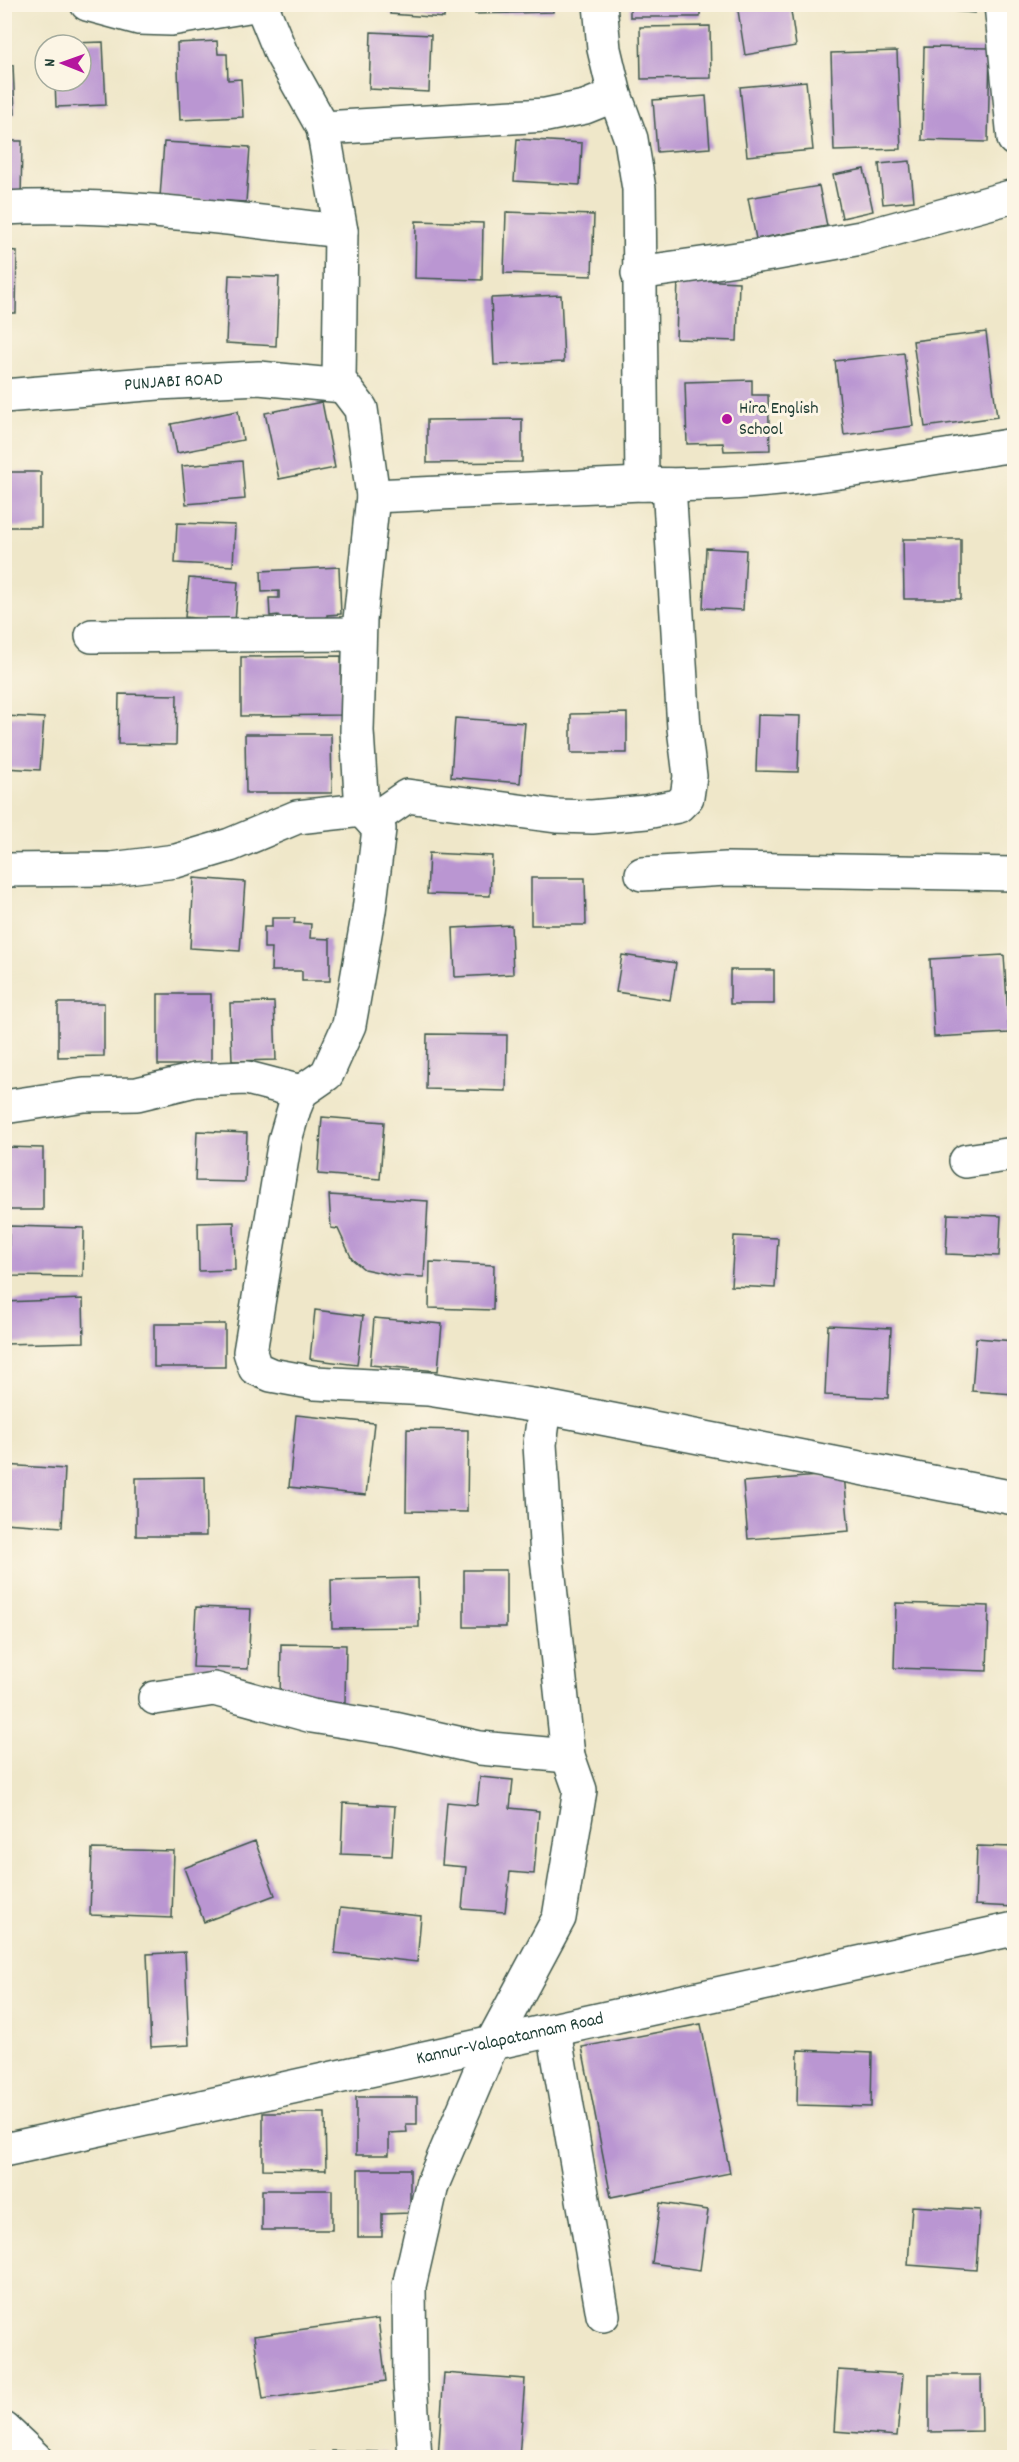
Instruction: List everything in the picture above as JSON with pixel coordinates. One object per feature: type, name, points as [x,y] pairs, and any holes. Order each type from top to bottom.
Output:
[{"type":"street","points":[[87,4],[139,18],[171,19],[261,4],[281,53],[323,128],[341,231],[339,380],[361,409],[374,496],[359,634],[357,731],[368,817],[379,829],[378,841],[349,1025],[327,1074],[301,1092],[285,1140],[250,1352],[255,1368],[271,1375],[315,1383],[428,1389],[545,1407],[1014,1498]]},
{"type":"street","points":[[4,870],[111,869],[176,861],[230,845],[297,817],[368,817],[384,812],[407,796],[556,816],[592,816],[657,810],[678,806],[687,797],[690,776],[656,484],[638,273],[639,189],[631,139],[615,95],[604,49],[600,4]]},
{"type":"street","points":[[1001,4],[1014,139]]},
{"type":"street","points":[[323,128],[546,115],[585,106],[615,95]]},
{"type":"street","points":[[638,273],[772,254],[861,238],[1014,196]]},
{"type":"street","points":[[4,208],[76,206],[192,215],[341,231]]},
{"type":"street","name":"PUNJABI ROAD","points":[[4,396],[158,383],[260,378],[343,386]]},
{"type":"street","points":[[374,496],[656,484],[826,473],[1014,445]]},
{"type":"street","points":[[93,636],[359,634]]},
{"type":"street","points":[[642,874],[747,869],[1014,874]]},
{"type":"street","points":[[4,1107],[84,1095],[137,1094],[195,1080],[247,1078],[301,1092]]},
{"type":"street","points":[[966,1161],[1014,1154]]},
{"type":"street","points":[[415,2457],[410,2381],[409,2286],[432,2186],[493,2041],[559,1918],[580,1790],[568,1756],[541,1482],[540,1444],[545,1407]]},
{"type":"street","points":[[155,1698],[214,1689],[312,1716],[395,1729],[480,1748],[568,1756]]},
{"type":"street","name":"Kannur-Valapatannam Road","points":[[4,2150],[493,2041],[554,2031],[1014,1929]]},
{"type":"street","points":[[554,2031],[603,2315]]},
{"type":"street","points":[[4,2429],[34,2457]]},
{"type":"building","points":[[391,4],[445,4],[444,18],[390,14]]},
{"type":"building","points":[[475,4],[553,4],[553,12],[475,14]]},
{"type":"building","points":[[630,4],[700,4],[700,17],[630,17]]},
{"type":"building","points":[[737,4],[790,4],[796,46],[745,55]]},
{"type":"building","points":[[903,4],[976,4],[975,13],[902,7]]},
{"type":"building","points":[[710,26],[711,78],[641,79],[640,27]]},
{"type":"building","points":[[371,32],[431,35],[429,92],[369,89]]},
{"type":"building","points":[[217,41],[218,54],[227,54],[228,80],[241,79],[243,117],[180,120],[177,43]]},
{"type":"building","points":[[93,42],[103,42],[106,105],[56,107],[55,93],[93,93]]},
{"type":"building","points":[[924,47],[990,48],[988,142],[922,140]]},
{"type":"building","points":[[897,51],[901,149],[834,151],[831,53]]},
{"type":"building","points":[[4,65],[13,65],[15,114],[4,115]]},
{"type":"building","points":[[806,81],[813,150],[747,156],[740,87]]},
{"type":"building","points":[[706,96],[710,148],[657,152],[653,100]]},
{"type":"building","points":[[517,139],[582,143],[580,185],[514,181]]},
{"type":"building","points":[[4,141],[22,141],[21,199],[4,199]]},
{"type":"building","points":[[164,142],[250,147],[246,202],[160,197]]},
{"type":"building","points":[[910,161],[914,201],[883,204],[879,164]]},
{"type":"building","points":[[864,169],[873,211],[842,218],[833,175]]},
{"type":"building","points":[[819,186],[827,226],[756,239],[748,198]]},
{"type":"building","points":[[506,212],[594,215],[592,276],[504,273]]},
{"type":"building","points":[[416,221],[483,223],[482,280],[415,278]]},
{"type":"building","points":[[4,250],[17,251],[16,313],[4,313]]},
{"type":"building","points":[[229,275],[279,277],[276,346],[226,343]]},
{"type":"building","points":[[678,279],[739,282],[737,341],[676,339]]},
{"type":"building","points":[[561,295],[564,362],[494,365],[491,298]]},
{"type":"building","points":[[986,332],[997,417],[925,427],[913,341]]},
{"type":"building","points":[[904,353],[913,426],[844,435],[835,361]]},
{"type":"building","name":"Hira English School","points":[[752,380],[752,395],[768,395],[770,450],[724,451],[723,443],[687,444],[685,382]]},
{"type":"building","points":[[322,402],[335,468],[279,479],[265,413]]},
{"type":"building","points":[[238,411],[243,440],[177,453],[171,424]]},
{"type":"building","points":[[522,419],[522,462],[427,463],[427,420]]},
{"type":"building","points":[[242,461],[245,499],[186,504],[182,466]]},
{"type":"building","points":[[4,472],[41,472],[41,527],[4,527]]},
{"type":"building","points":[[177,523],[235,525],[233,566],[175,563]]},
{"type":"building","points":[[903,539],[961,539],[961,599],[904,599]]},
{"type":"building","points":[[706,548],[746,550],[743,610],[703,608]]},
{"type":"building","points":[[339,567],[341,614],[327,615],[327,622],[298,624],[297,616],[290,617],[291,626],[279,626],[278,615],[270,616],[269,598],[279,598],[279,591],[262,592],[261,571]]},
{"type":"building","points":[[189,578],[238,582],[235,622],[185,617]]},
{"type":"building","points":[[341,656],[342,715],[241,716],[241,657]]},
{"type":"building","points":[[119,694],[177,695],[176,745],[118,744]]},
{"type":"building","points":[[627,713],[627,753],[571,753],[571,714]]},
{"type":"building","points":[[758,715],[800,716],[798,772],[756,771]]},
{"type":"building","points":[[4,716],[44,718],[40,770],[4,768]]},
{"type":"building","points":[[455,718],[525,723],[520,783],[451,777]]},
{"type":"building","points":[[245,734],[331,734],[332,793],[246,793]]},
{"type":"building","points":[[429,853],[492,856],[490,896],[427,894]]},
{"type":"building","points":[[194,878],[245,882],[240,951],[190,948]]},
{"type":"building","points":[[531,878],[585,878],[586,925],[531,925]]},
{"type":"building","points":[[272,918],[295,918],[294,923],[311,924],[310,938],[330,939],[330,981],[302,981],[302,971],[271,971],[272,948],[264,948],[264,927],[272,927]]},
{"type":"building","points":[[511,925],[513,974],[455,977],[453,928]]},
{"type":"building","points":[[622,955],[676,963],[670,1000],[616,992]]},
{"type":"building","points":[[1004,955],[1009,1033],[934,1037],[930,959]]},
{"type":"building","points":[[730,970],[774,970],[774,1004],[730,1004]]},
{"type":"building","points":[[158,994],[211,994],[211,1065],[158,1065]]},
{"type":"building","points":[[274,1002],[276,1060],[232,1061],[230,1003]]},
{"type":"building","points":[[58,1003],[104,1003],[104,1056],[58,1057]]},
{"type":"building","points":[[427,1034],[507,1035],[506,1091],[426,1089]]},
{"type":"building","points":[[322,1117],[384,1122],[380,1179],[318,1174]]},
{"type":"building","points":[[197,1131],[247,1133],[245,1182],[195,1181]]},
{"type":"building","points":[[4,1147],[43,1148],[43,1210],[4,1210]]},
{"type":"building","points":[[329,1195],[428,1201],[424,1277],[397,1276],[364,1269],[352,1259],[338,1229],[331,1228]]},
{"type":"building","points":[[948,1214],[1001,1216],[999,1256],[946,1254]]},
{"type":"building","points":[[234,1222],[235,1270],[199,1271],[198,1223]]},
{"type":"building","points":[[9,1226],[84,1228],[83,1277],[8,1276]]},
{"type":"building","points":[[734,1236],[778,1238],[775,1288],[731,1286]]},
{"type":"building","points":[[430,1262],[494,1265],[493,1310],[429,1308]]},
{"type":"building","points":[[83,1299],[84,1342],[4,1344],[4,1302]]},
{"type":"building","points":[[315,1310],[363,1316],[357,1365],[310,1359]]},
{"type":"building","points":[[374,1318],[442,1324],[438,1371],[370,1365]]},
{"type":"building","points":[[154,1324],[225,1324],[225,1367],[154,1367]]},
{"type":"building","points":[[828,1325],[891,1328],[888,1398],[825,1395]]},
{"type":"building","points":[[976,1338],[1014,1341],[1014,1394],[972,1391]]},
{"type":"building","points":[[296,1415],[374,1423],[366,1495],[289,1487]]},
{"type":"building","points":[[407,1429],[468,1430],[467,1512],[406,1511]]},
{"type":"building","points":[[5,1465],[65,1469],[62,1527],[4,1523]]},
{"type":"building","points":[[844,1474],[849,1531],[748,1539],[743,1482]]},
{"type":"building","points":[[205,1477],[206,1536],[136,1536],[136,1478]]},
{"type":"building","points":[[464,1570],[506,1570],[506,1627],[464,1627]]},
{"type":"building","points":[[418,1578],[419,1627],[332,1628],[331,1580]]},
{"type":"building","points":[[896,1603],[989,1606],[987,1671],[894,1668]]},
{"type":"building","points":[[196,1607],[251,1609],[248,1669],[193,1667]]},
{"type":"building","points":[[281,1644],[346,1645],[345,1703],[280,1702]]},
{"type":"building","points":[[480,1777],[513,1780],[510,1808],[539,1811],[534,1874],[510,1872],[505,1912],[462,1909],[466,1867],[442,1865],[447,1802],[477,1805]]},
{"type":"building","points":[[343,1803],[395,1806],[392,1856],[341,1854]]},
{"type":"building","points":[[255,1841],[275,1895],[204,1922],[184,1868]]},
{"type":"building","points":[[977,1846],[1014,1847],[1014,1907],[975,1905]]},
{"type":"building","points":[[92,1849],[174,1851],[172,1918],[90,1915]]},
{"type":"building","points":[[340,1908],[421,1916],[417,1962],[335,1953]]},
{"type":"building","points":[[185,1952],[189,2045],[151,2047],[147,1954]]},
{"type":"building","points":[[701,2024],[730,2173],[611,2197],[582,2047]]},
{"type":"building","points":[[798,2050],[872,2053],[871,2107],[797,2105]]},
{"type":"building","points":[[356,2097],[417,2097],[417,2124],[406,2124],[407,2132],[389,2133],[389,2155],[356,2155]]},
{"type":"building","points":[[263,2113],[325,2113],[326,2170],[263,2169]]},
{"type":"building","points":[[358,2169],[410,2169],[410,2213],[382,2214],[382,2237],[358,2237]]},
{"type":"building","points":[[262,2190],[332,2190],[332,2230],[262,2230]]},
{"type":"building","points":[[660,2203],[708,2210],[700,2270],[652,2263]]},
{"type":"building","points":[[912,2206],[980,2210],[976,2270],[908,2265]]},
{"type":"building","points":[[378,2319],[386,2381],[263,2399],[254,2336]]},
{"type":"building","points":[[838,2370],[903,2374],[897,2436],[834,2431]]},
{"type":"building","points":[[444,2373],[525,2379],[519,2458],[438,2458]]},
{"type":"building","points":[[929,2375],[981,2375],[982,2431],[929,2432]]},
{"type":"building","points":[[332,2451],[387,2452],[387,2458],[332,2458]]},
{"type":"building","points":[[315,2452],[315,2458],[256,2458],[256,2453]]},
{"type":"place","name":"Hira English School","points":[[727,419]]}]
